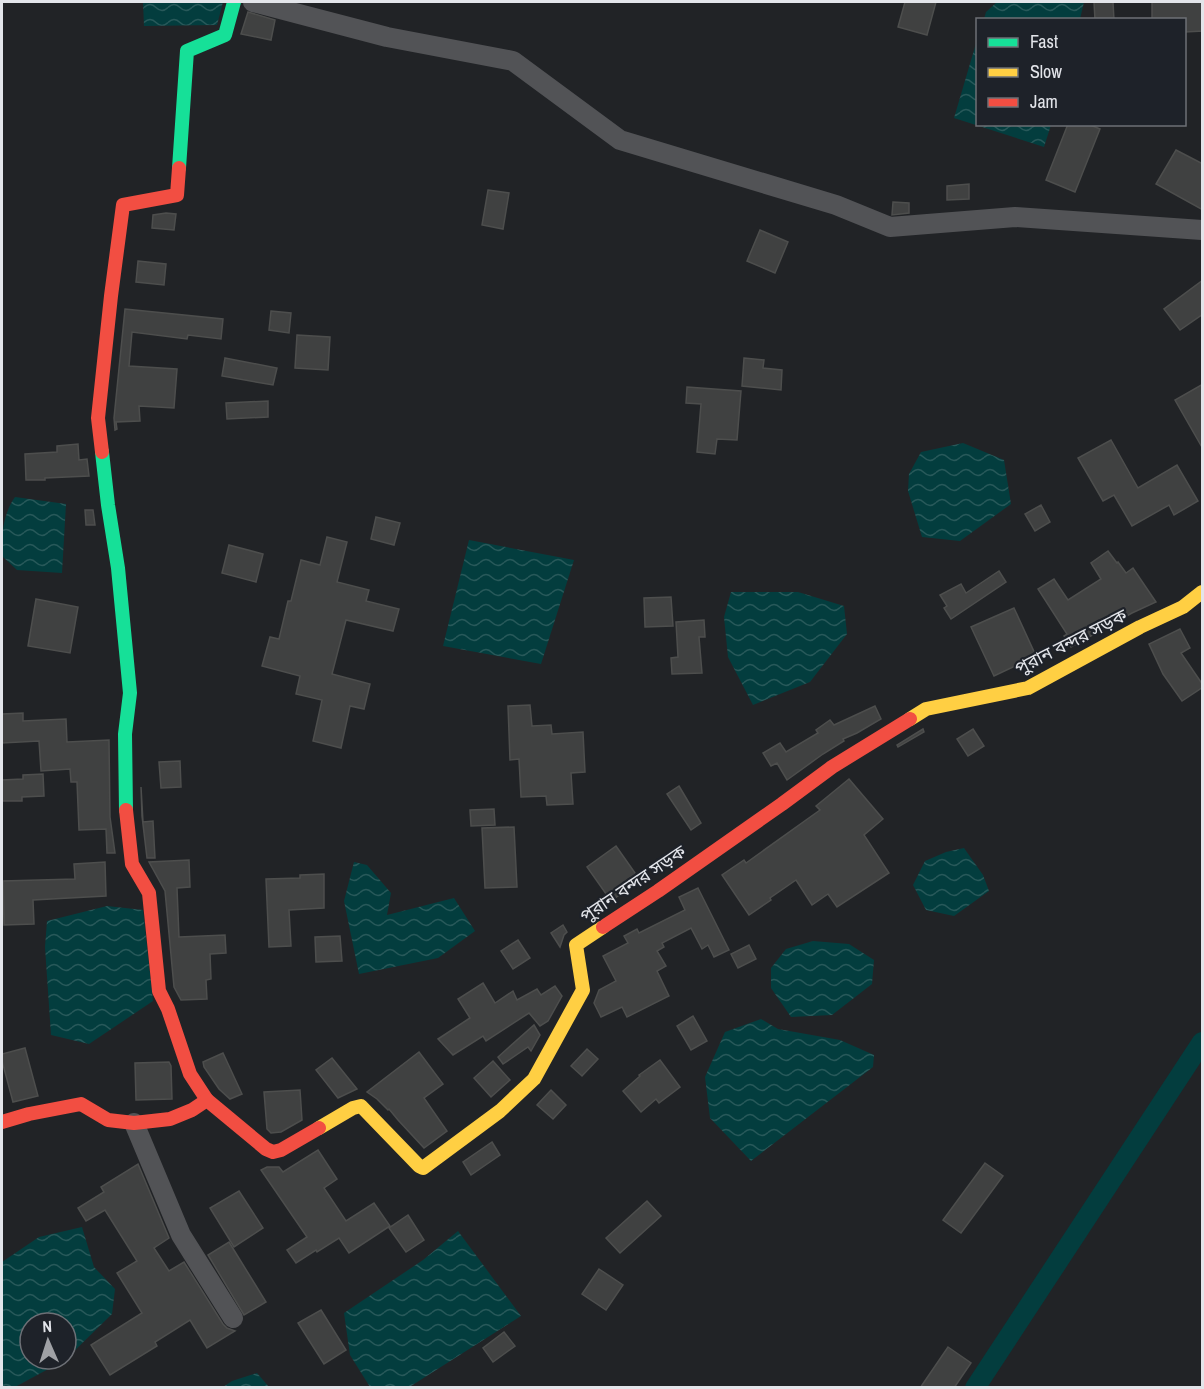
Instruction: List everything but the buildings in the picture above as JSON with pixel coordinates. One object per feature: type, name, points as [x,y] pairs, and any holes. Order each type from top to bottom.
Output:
[{"type":"street","points":[[2,1122],[29,1114],[81,1104],[108,1120],[134,1123],[170,1119],[192,1110],[207,1100],[190,1074],[168,1009],[159,991],[149,893],[132,864],[125,787],[125,734],[130,693],[118,568],[98,417],[123,205],[177,195],[187,51],[225,35],[234,2]]},
{"type":"street","points":[[253,2],[387,36],[513,61],[620,140],[836,205],[890,227],[1015,217],[1203,230]]},
{"type":"street","name":"পুরান বন্দর সড়ক","points":[[207,1100],[266,1149],[273,1152],[281,1150],[353,1108],[361,1106],[419,1166],[423,1168],[428,1166],[500,1111],[534,1079],[583,990],[576,950],[578,943],[773,811],[832,766],[926,709],[1028,688],[1140,627],[1183,607],[1203,592]]},
{"type":"street","points":[[134,1123],[181,1235],[233,1318]]},
{"type":"water","points":[[143,2],[223,2],[217,25],[144,26]]},
{"type":"water","points":[[997,2],[1084,2],[1080,18],[984,18],[986,12]]},
{"type":"water","points":[[976,43],[976,125],[954,118]]},
{"type":"water","points":[[979,126],[1051,126],[1044,147]]},
{"type":"water","points":[[963,443],[1004,460],[1011,504],[960,541],[922,537],[908,491],[909,474],[921,452]]},
{"type":"water","points":[[15,497],[66,504],[62,573],[17,570],[2,556],[4,525]]},
{"type":"water","points":[[469,540],[574,560],[541,664],[443,646]]},
{"type":"water","points":[[731,592],[798,592],[844,606],[847,634],[810,682],[753,705],[728,657],[724,617]]},
{"type":"water","points":[[964,848],[983,875],[989,891],[954,916],[926,910],[913,885],[925,861],[946,852]]},
{"type":"water","points":[[354,862],[367,865],[391,893],[387,915],[454,898],[475,931],[438,958],[359,974],[344,901]]},
{"type":"water","points":[[107,906],[143,910],[153,1001],[89,1044],[51,1035],[45,947],[47,921]]},
{"type":"water","points":[[813,941],[849,944],[874,960],[872,984],[832,1015],[791,1017],[771,988],[771,968],[786,949]]},
{"type":"water","points":[[761,1019],[778,1029],[840,1040],[874,1055],[873,1067],[751,1161],[710,1118],[705,1077],[725,1032]]},
{"type":"water","points":[[82,1227],[94,1267],[115,1289],[112,1314],[78,1347],[78,1311],[18,1311],[18,1371],[45,1371],[15,1387],[2,1387],[2,1262],[39,1237]]},
{"type":"water","points":[[458,1231],[521,1316],[411,1386],[405,1388],[370,1387],[350,1355],[344,1313],[423,1260]]},
{"type":"water","points":[[257,1373],[269,1387],[223,1387],[232,1381]]},
{"type":"waterway","points":[[975,1388],[1202,1042]]},
{"type":"traffic: fast","points":[[179,168],[187,51],[225,35],[234,2]]},
{"type":"traffic: fast","points":[[102,452],[118,568],[130,693],[125,734],[126,810]]},
{"type":"traffic: slow","points":[[910,719],[926,709],[1028,688],[1140,627],[1183,607],[1202,592]]},
{"type":"traffic: slow","points":[[319,1128],[353,1108],[361,1106],[423,1168],[500,1111],[534,1079],[583,990],[576,945],[603,927]]},
{"type":"traffic: jam","points":[[102,452],[98,418],[123,205],[177,195],[179,168]]},
{"type":"traffic: jam","points":[[603,927],[658,891],[832,767],[910,719]]},
{"type":"traffic: jam","points":[[126,810],[132,864],[149,893],[159,991],[168,1009],[190,1074],[207,1100]]},
{"type":"traffic: jam","points":[[2,1122],[29,1114],[81,1104],[108,1120],[134,1123],[170,1119],[192,1110],[207,1100],[266,1149],[273,1152],[281,1150],[319,1128]]}]
